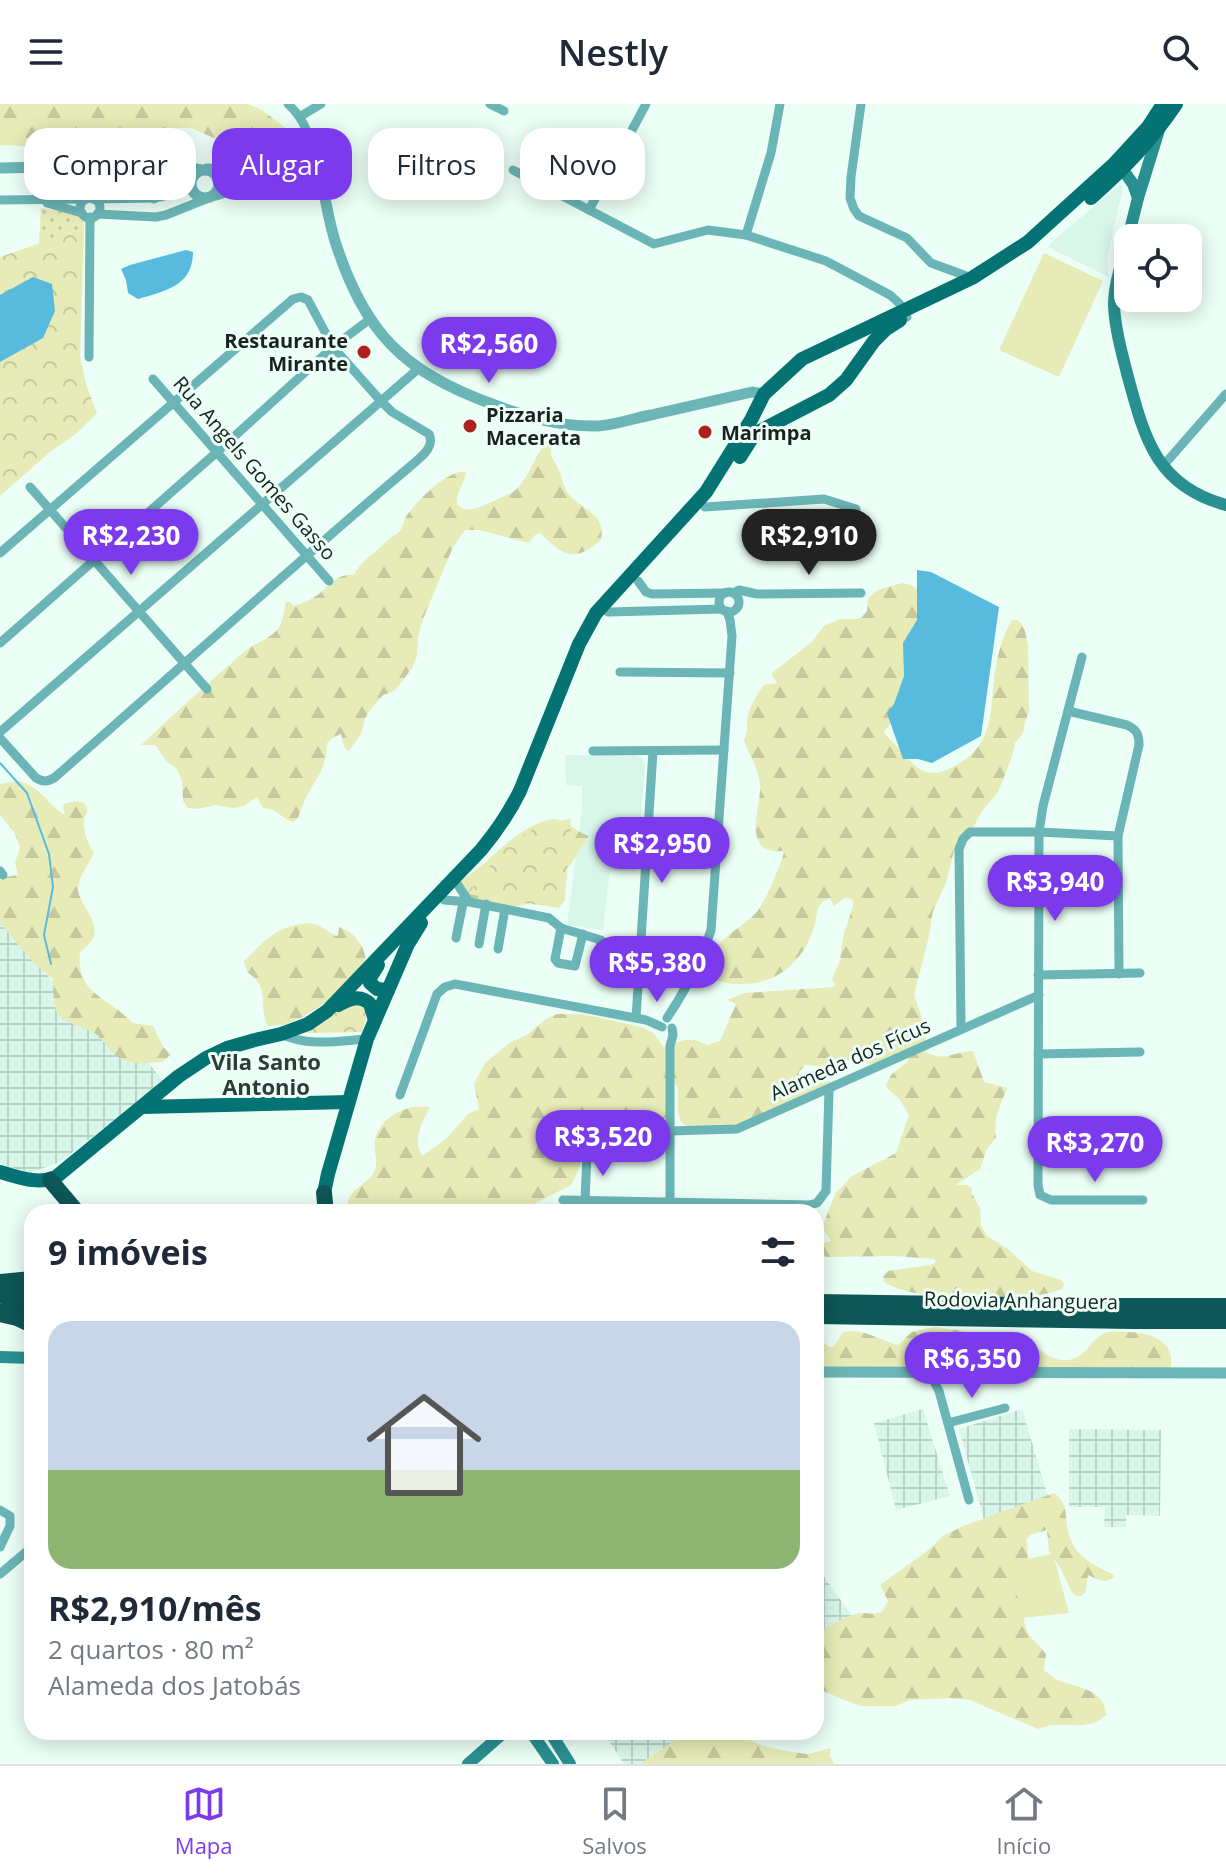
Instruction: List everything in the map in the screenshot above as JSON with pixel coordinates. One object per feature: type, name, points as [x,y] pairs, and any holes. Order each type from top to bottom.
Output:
[{"type":"highway","points":[[50,1180],[70,1204]]},
{"type":"highway","points":[[324,1193],[325,1204]]},
{"type":"highway","points":[[0,1282],[24,1280]]},
{"type":"highway","points":[[0,1295],[24,1295]]},
{"type":"highway","name":"Rodovia Anhanguera","points":[[824,1302],[1226,1306]]},
{"type":"highway","points":[[0,1312],[24,1310]]},
{"type":"highway","points":[[0,1312],[24,1321]]},
{"type":"highway","name":"Rodovia Anhanguera","points":[[824,1316],[1226,1321]]},
{"type":"main road","points":[[905,313],[977,285],[1004,270],[1127,175],[1154,128],[1163,104]]},
{"type":"main road","points":[[388,990],[373,987],[370,978],[373,971],[481,850],[509,813],[579,644],[596,613],[706,492],[764,394],[802,359],[886,329],[905,313],[972,278],[1028,242],[1154,128],[1176,104]]},
{"type":"main road","points":[[1132,224],[1154,128]]},
{"type":"main road","points":[[1127,175],[1145,175]]},
{"type":"main road","points":[[1127,175],[1138,198]]},
{"type":"main road","points":[[1115,312],[1142,429],[1163,466],[1184,487],[1206,500],[1226,505]]},
{"type":"main road","points":[[327,1011],[444,900],[464,896],[516,819],[590,641],[608,612],[705,507],[752,438],[829,395],[846,380],[870,335]]},
{"type":"main road","points":[[324,1193],[367,1039],[406,937]]},
{"type":"main road","points":[[0,1172],[35,1181],[56,1177],[167,1087],[206,1058],[227,1048],[308,1024],[350,999],[361,998],[370,1004],[375,1020]]},
{"type":"main road","points":[[167,1087],[165,1095],[175,1106]]},
{"type":"main road","points":[[143,1107],[348,1102]]},
{"type":"main road","points":[[0,1357],[24,1358]]},
{"type":"main road","points":[[468,1764],[496,1740]]},
{"type":"main road","points":[[537,1740],[551,1760],[560,1747]]},
{"type":"main road","points":[[555,1740],[570,1764]]},
{"type":"street","points":[[301,116],[321,104]]},
{"type":"street","points":[[490,104],[504,111]]},
{"type":"street","points":[[589,210],[646,104]]},
{"type":"street","points":[[746,235],[771,153],[780,104]]},
{"type":"street","points":[[861,104],[851,177],[850,198],[854,209],[859,216],[907,238],[931,263],[972,278]]},
{"type":"street","points":[[293,105],[306,128]]},
{"type":"street","points":[[0,168],[24,167]]},
{"type":"street","points":[[513,170],[654,244],[708,230],[746,235],[826,261],[890,295],[905,313]]},
{"type":"street","points":[[36,200],[90,215],[166,215],[211,197],[220,185],[213,171],[196,178]]},
{"type":"street","points":[[196,182],[200,198],[211,197]]},
{"type":"street","points":[[0,200],[24,200]]},
{"type":"street","points":[[88,200],[81,205],[90,215],[89,357]]},
{"type":"street","points":[[90,215],[99,211],[99,204],[92,200]]},
{"type":"street","points":[[143,216],[152,200]]},
{"type":"street","points":[[325,200],[334,238],[350,283],[370,319],[389,344],[418,369],[479,400],[545,422],[601,426],[752,392],[764,394]]},
{"type":"street","points":[[0,553],[293,299],[301,297],[308,300],[333,347],[380,400],[392,412],[419,427],[431,439],[426,452],[185,665],[48,781],[36,778],[0,735],[139,611],[380,400],[418,369]]},
{"type":"street","points":[[0,643],[333,347],[370,319]]},
{"type":"street","name":"Rua Angels Gomes Gasso","points":[[153,379],[329,581]]},
{"type":"street","points":[[1163,466],[1226,394]]},
{"type":"street","points":[[30,487],[207,689]]},
{"type":"street","points":[[705,507],[824,499],[856,509]]},
{"type":"street","points":[[638,581],[646,592],[652,594],[734,598]]},
{"type":"street","points":[[608,612],[681,609],[732,611],[739,590],[757,594],[861,593]]},
{"type":"street","points":[[681,594],[681,609]]},
{"type":"street","points":[[667,1024],[706,947],[711,930],[732,636],[730,620],[719,602],[722,595],[734,598]]},
{"type":"street","points":[[732,636],[736,626],[734,598]]},
{"type":"street","points":[[1082,657],[1039,832],[1038,1185],[1040,1195],[1051,1200],[1143,1200]]},
{"type":"street","points":[[620,672],[730,673]]},
{"type":"street","points":[[1068,711],[1127,725],[1135,729],[1139,737],[1118,836],[1119,974]]},
{"type":"street","points":[[593,751],[724,750]]},
{"type":"street","points":[[641,1019],[653,751]]},
{"type":"street","points":[[961,1028],[959,849],[963,839],[970,832],[1118,836]]},
{"type":"street","points":[[456,938],[464,896],[549,918],[561,928],[601,940],[599,970]]},
{"type":"street","points":[[479,944],[486,904]]},
{"type":"street","points":[[498,949],[505,909]]},
{"type":"street","points":[[561,928],[555,959],[558,963],[575,966],[583,934]]},
{"type":"street","points":[[1038,975],[1140,973]]},
{"type":"street","points":[[400,1095],[431,1005],[445,987],[455,984],[667,1024]]},
{"type":"street","name":"Alameda dos Fícus","points":[[670,1131],[737,1129],[1039,995]]},
{"type":"street","points":[[667,1024],[673,1035],[670,1046],[670,1202]]},
{"type":"street","points":[[281,1034],[308,1042],[367,1039]]},
{"type":"street","points":[[1038,1054],[1140,1052]]},
{"type":"street","points":[[813,1204],[826,1191],[829,1090]]},
{"type":"street","points":[[1038,1127],[1143,1125]]},
{"type":"street","points":[[585,1201],[587,1153]]},
{"type":"street","points":[[563,1200],[763,1204]]},
{"type":"street","points":[[824,1372],[1226,1373]]},
{"type":"street","points":[[929,1372],[939,1391],[969,1500]]},
{"type":"street","points":[[948,1423],[1005,1408]]},
{"type":"street","points":[[0,1510],[10,1516],[10,1526],[0,1547]]},
{"type":"street","points":[[0,1574],[24,1554]]},
{"type":"shaded area","points":[[1120,185],[1123,187],[1107,259],[1109,277],[1048,247]]},
{"type":"shaded area","points":[[565,755],[637,756],[643,759],[645,765],[637,871],[610,870],[603,930],[567,925],[582,809],[582,786],[566,785]]},
{"type":"shaded area","points":[[0,922],[65,995],[133,1044],[164,1082],[60,1162],[30,1173],[0,1164]]},
{"type":"shaded area","points":[[923,1409],[950,1496],[896,1510],[874,1423]]},
{"type":"shaded area","points":[[1022,1409],[1049,1500],[984,1520],[959,1429]]},
{"type":"shaded area","points":[[1069,1429],[1161,1430],[1160,1516],[1126,1515],[1126,1527],[1104,1527],[1105,1507],[1069,1507]]},
{"type":"shaded area","points":[[824,1576],[852,1616],[824,1636]]},
{"type":"shaded area","points":[[608,1740],[683,1740],[648,1764],[624,1764]]},
{"type":"green space","points":[[0,104],[248,104],[262,110],[285,128],[212,128],[212,137],[196,128],[24,128],[24,146],[0,145]]},
{"type":"green space","points":[[41,208],[78,214],[84,218],[84,228],[39,244]]},
{"type":"green space","points":[[84,228],[80,356],[97,413],[0,496],[0,257]]},
{"type":"green space","points":[[1044,253],[1103,281],[1059,377],[999,350]]},
{"type":"green space","points":[[555,436],[551,456],[565,488],[595,516],[602,530],[601,540],[583,552],[569,554],[555,547],[540,533],[529,543],[479,530],[465,530],[453,547],[423,619],[412,668],[397,688],[383,695],[371,709],[361,734],[349,751],[341,734],[327,743],[321,771],[298,818],[293,822],[274,810],[263,808],[257,797],[244,806],[234,808],[216,805],[188,808],[183,801],[182,780],[176,768],[167,762],[155,745],[141,745],[244,652],[276,631],[282,622],[286,602],[294,606],[300,604],[319,594],[339,577],[354,575],[365,560],[399,532],[407,515],[425,494],[450,475],[466,472],[457,499],[461,508],[481,507],[519,486],[542,448]]},
{"type":"green space","points":[[902,583],[911,585],[924,603],[907,700],[884,732],[915,766],[926,772],[950,769],[973,754],[980,745],[991,713],[996,664],[1005,634],[1012,620],[1022,624],[1025,631],[1029,711],[1023,733],[1015,743],[998,792],[982,811],[972,830],[955,847],[946,883],[933,911],[914,995],[926,1030],[925,1052],[944,1056],[973,1051],[984,1082],[1008,1088],[998,1112],[996,1138],[987,1149],[980,1169],[956,1185],[972,1188],[980,1208],[981,1225],[987,1236],[1008,1249],[1032,1271],[1061,1280],[1064,1284],[1062,1289],[1046,1294],[999,1299],[920,1294],[884,1282],[883,1276],[888,1271],[930,1265],[936,1262],[934,1259],[824,1256],[824,1243],[831,1241],[824,1231],[824,1223],[835,1194],[852,1176],[896,1153],[909,1115],[886,1085],[891,1075],[908,1061],[907,1057],[870,1064],[850,1060],[821,1066],[805,1065],[798,1079],[812,1084],[831,1083],[740,1127],[694,1130],[682,1123],[678,1111],[678,1090],[671,1081],[668,1114],[664,1121],[590,1143],[571,1185],[534,1204],[348,1204],[353,1193],[374,1172],[375,1140],[389,1118],[413,1107],[430,1107],[418,1137],[422,1156],[446,1139],[468,1114],[479,1109],[474,1084],[485,1063],[511,1042],[557,1014],[582,1014],[642,1027],[653,1033],[664,1047],[684,1040],[696,1040],[707,1045],[720,1041],[736,1004],[727,1000],[745,993],[834,987],[832,979],[840,960],[843,937],[853,906],[853,900],[848,898],[834,906],[830,898],[821,904],[803,951],[786,970],[775,976],[751,984],[726,983],[712,976],[708,964],[717,946],[759,909],[784,853],[769,850],[761,845],[757,837],[760,784],[744,741],[747,717],[753,702],[764,685],[777,683],[772,673],[812,642],[824,626],[840,619],[862,617],[867,611],[868,598],[878,590]]},
{"type":"green space","points":[[18,781],[38,791],[63,814],[64,804],[78,801],[86,805],[84,829],[94,852],[78,888],[95,932],[80,953],[83,978],[96,994],[132,1023],[153,1026],[164,1048],[171,1054],[163,1062],[126,1061],[93,1032],[59,1016],[55,1008],[53,979],[33,962],[0,923],[0,878],[18,875],[15,863],[20,847],[14,832],[0,815],[0,784]]},
{"type":"green space","points":[[555,819],[589,836],[571,864],[538,902],[507,908],[486,906],[469,897],[460,881],[528,828]]},
{"type":"green space","points":[[571,819],[565,900],[559,908],[468,894],[502,850],[540,824]]},
{"type":"green space","points":[[308,923],[336,936],[339,927],[350,933],[362,946],[366,964],[344,990],[303,1017],[283,1025],[268,1026],[262,991],[255,978],[247,972],[244,961],[279,931]]},
{"type":"green space","points":[[352,1001],[366,1009],[362,1032],[305,1033],[344,1004]]},
{"type":"green space","points":[[935,1327],[1016,1336],[1051,1357],[1064,1360],[1082,1354],[1106,1333],[1146,1334],[1166,1345],[1170,1352],[1170,1370],[1032,1371],[1017,1361],[1003,1359],[973,1371],[824,1372],[824,1343],[833,1346],[843,1332],[864,1333],[898,1345],[912,1332]]},
{"type":"green space","points":[[1054,1493],[1064,1507],[1069,1535],[1076,1549],[1086,1559],[1113,1574],[1114,1577],[1104,1581],[1088,1575],[1085,1593],[1076,1596],[1049,1551],[1047,1530],[1030,1535],[1026,1540],[1024,1614],[1029,1635],[1046,1654],[1044,1670],[1055,1679],[1087,1690],[1100,1699],[1106,1714],[1099,1720],[1083,1725],[1038,1729],[970,1700],[910,1700],[896,1706],[862,1706],[824,1691],[824,1630],[849,1616],[882,1612],[888,1601],[880,1585],[943,1536]]},
{"type":"green space","points":[[1053,1554],[1069,1613],[1022,1618],[1010,1562]]},
{"type":"green space","points":[[674,1740],[750,1740],[763,1746],[808,1754],[831,1748],[830,1756],[834,1764],[640,1764]]},
{"type":"water","points":[[186,250],[193,252],[192,263],[183,280],[138,299],[128,293],[121,269]]},
{"type":"water","points":[[33,277],[52,284],[55,311],[43,338],[0,362],[0,295]]},
{"type":"water","points":[[917,570],[931,572],[999,607],[981,736],[932,763],[903,759],[887,713],[894,704],[904,676],[903,643],[917,620]]},
{"type":"waterway","points":[[0,763],[27,793],[49,854],[53,887],[44,935],[51,964]]},
{"type":"place","name":"Restaurante Mirante","points":[[364,352]]},
{"type":"place","name":"Pizzaria Macerata","points":[[470,426]]},
{"type":"place","name":"Marimpa","points":[[705,432]]},
{"type":"district","name":"Vila Santo Antonio","points":[[266,1074]]}]
